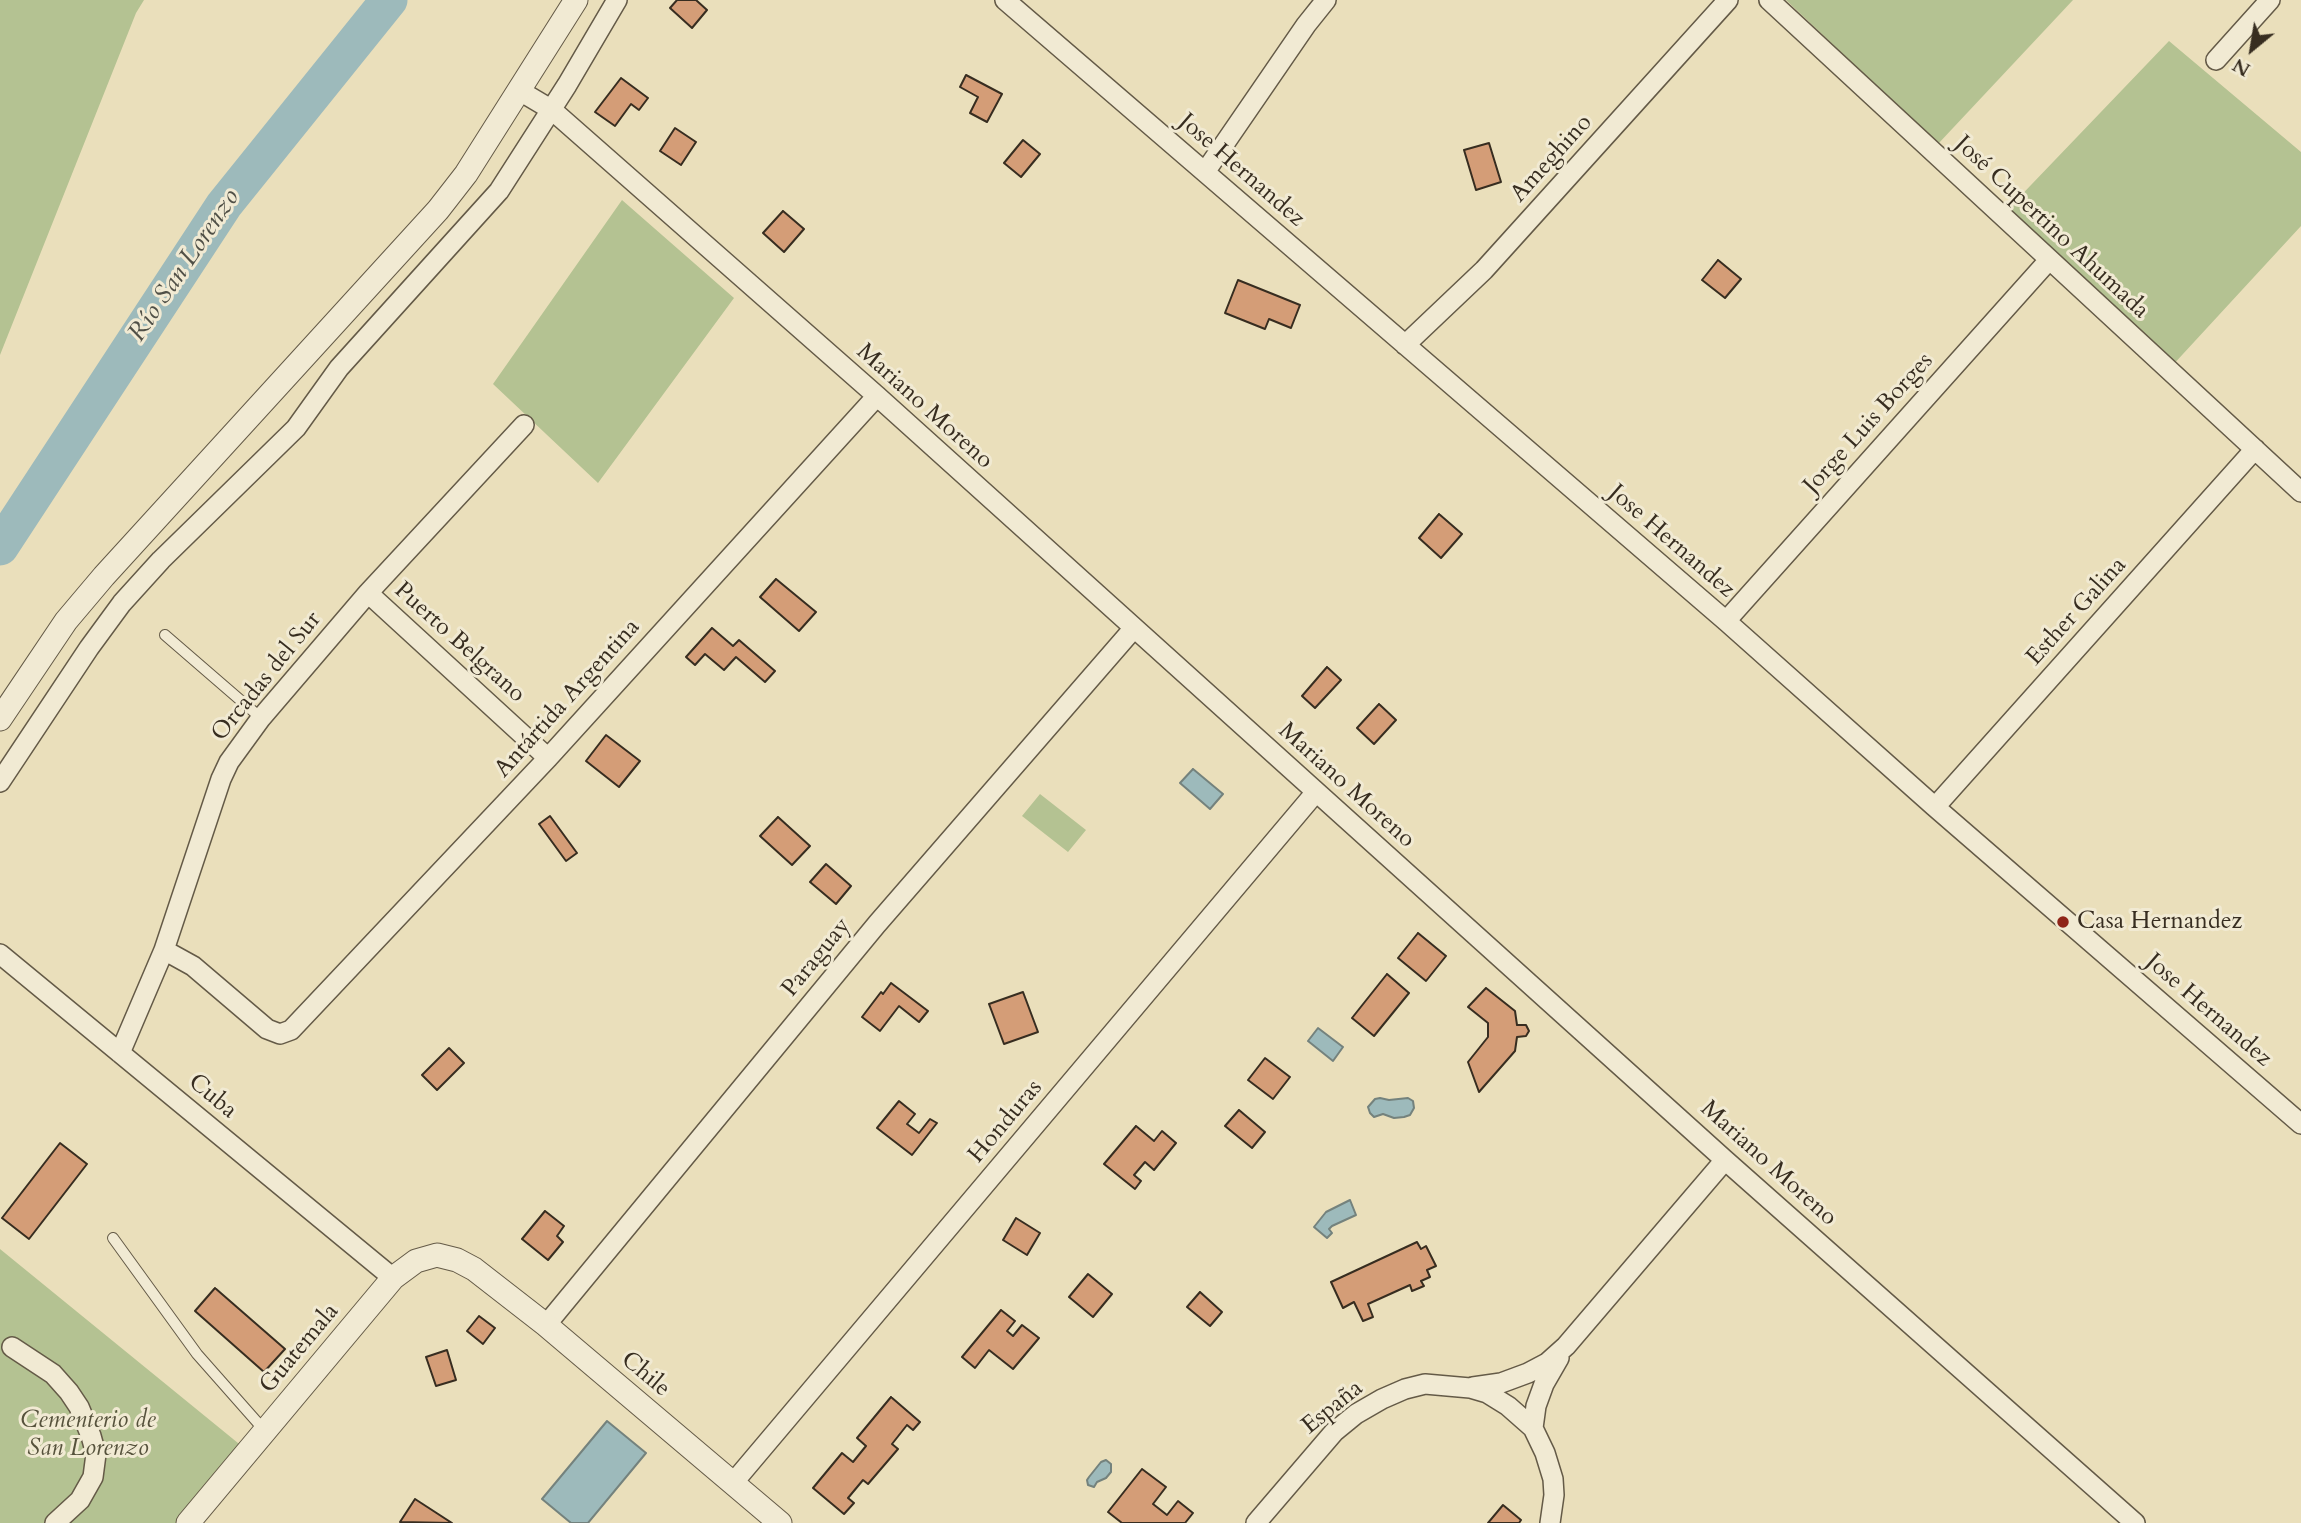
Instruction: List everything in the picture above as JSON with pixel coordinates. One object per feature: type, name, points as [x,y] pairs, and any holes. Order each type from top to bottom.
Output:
[{"type":"street","points":[[0,719],[58,632],[97,585],[438,210],[520,91],[576,0]]},
{"type":"street","points":[[0,782],[122,603],[161,560],[296,428],[339,368],[499,191],[552,110],[617,0]]},
{"type":"street","name":"Jose Hernandez","points":[[1006,0],[1726,621],[1935,807],[2301,1124]]},
{"type":"street","points":[[1205,172],[1326,0]]},
{"type":"street","name":"Ameghino","points":[[1405,345],[1484,270],[1728,0]]},
{"type":"street","name":"José Cupertino Ahumada","points":[[1769,0],[2301,492]]},
{"type":"street","points":[[2216,60],[2270,0]]},
{"type":"street","name":"Mariano Moreno","points":[[520,91],[552,110],[877,396],[1725,1160],[2135,1523]]},
{"type":"street","name":"Jorge Luis Borges","points":[[1726,621],[2049,260]]},
{"type":"street","name":"Antártida Argentina","points":[[164,950],[193,966],[267,1028],[280,1034],[291,1030],[548,758],[877,396]]},
{"type":"street","name":"Orcadas del Sur","points":[[120,1052],[164,950],[229,762],[261,718],[369,593],[524,425]]},
{"type":"street","name":"Esther Galina","points":[[1935,807],[2255,449]]},
{"type":"street","name":"Puerto Belgrano","points":[[369,593],[548,758]]},
{"type":"street","name":"Paraguay","points":[[546,1325],[877,924],[1134,628]]},
{"type":"street","name":"Honduras","points":[[733,1483],[1316,792]]},
{"type":"street","name":"Cuba","points":[[0,954],[393,1279]]},
{"type":"street","name":"España","points":[[1470,1388],[1501,1383],[1547,1363],[1566,1346],[1725,1160]]},
{"type":"street","name":"Guatemala","points":[[188,1523],[393,1279],[416,1261],[437,1255],[457,1260],[474,1269]]},
{"type":"street","name":"Chile","points":[[474,1269],[546,1325],[780,1523]]},
{"type":"street","name":"España","points":[[1533,1428],[1536,1406],[1544,1384],[1566,1346]]},
{"type":"street","points":[[12,1347],[53,1374],[69,1392],[79,1407],[96,1454],[93,1477],[80,1500],[55,1523]]},
{"type":"street","name":"España","points":[[1256,1523],[1321,1445],[1356,1414],[1393,1394],[1425,1384],[1470,1388],[1487,1393],[1508,1406],[1533,1428]]},
{"type":"street","points":[[1533,1428],[1553,1479],[1554,1496],[1550,1523]]},
{"type":"lane","points":[[165,635],[261,718]]},
{"type":"lane","points":[[113,1238],[197,1354],[265,1432]]},
{"type":"green space","points":[[0,0],[144,0],[136,13],[0,355]]},
{"type":"green space","points":[[1786,0],[2073,0],[1938,144]]},
{"type":"green space","points":[[2169,41],[2301,152],[2301,226],[2171,367],[2008,209]]},
{"type":"green space","points":[[622,200],[734,298],[598,483],[493,384]]},
{"type":"green space","points":[[1040,794],[1086,830],[1068,852],[1022,816]]},
{"type":"green space","name":"Cementerio de San Lorenzo","points":[[0,1249],[249,1452],[189,1523],[0,1523]]},
{"type":"water","points":[[1193,769],[1223,794],[1210,809],[1180,783]]},
{"type":"water","points":[[1318,1028],[1343,1047],[1333,1061],[1308,1041]]},
{"type":"water","points":[[1408,1098],[1413,1101],[1414,1108],[1410,1115],[1404,1117],[1394,1118],[1383,1114],[1374,1117],[1368,1107],[1375,1099]]},
{"type":"water","points":[[1350,1200],[1356,1215],[1332,1226],[1329,1229],[1332,1233],[1327,1238],[1314,1227],[1326,1212]]},
{"type":"water","points":[[607,1421],[646,1453],[588,1523],[571,1523],[542,1499]]},
{"type":"water","points":[[1106,1460],[1111,1464],[1111,1472],[1094,1487],[1088,1485],[1089,1477],[1101,1462]]},
{"type":"building","points":[[677,0],[696,0],[707,10],[692,28],[670,8]]},
{"type":"building","points":[[966,75],[1002,94],[987,122],[970,113],[978,97],[960,87]]},
{"type":"building","points":[[621,78],[648,98],[639,110],[631,104],[615,126],[595,112]]},
{"type":"building","points":[[675,128],[696,142],[681,165],[660,151]]},
{"type":"building","points":[[1023,140],[1040,154],[1021,177],[1004,163]]},
{"type":"building","points":[[1489,143],[1501,182],[1476,190],[1464,150]]},
{"type":"building","points":[[783,211],[804,229],[784,252],[763,233]]},
{"type":"building","points":[[1718,260],[1741,279],[1725,298],[1702,280]]},
{"type":"building","points":[[1238,280],[1300,305],[1291,328],[1269,319],[1265,329],[1225,313]]},
{"type":"building","points":[[1439,514],[1462,534],[1441,558],[1419,538]]},
{"type":"building","points":[[776,579],[816,612],[799,631],[760,597]]},
{"type":"building","points":[[712,628],[733,646],[739,640],[775,671],[765,682],[736,657],[724,670],[705,654],[695,665],[686,657]]},
{"type":"building","points":[[1327,667],[1341,680],[1315,708],[1302,696]]},
{"type":"building","points":[[1379,704],[1396,720],[1374,744],[1357,728]]},
{"type":"building","points":[[606,735],[640,761],[619,787],[586,761]]},
{"type":"building","points":[[550,816],[577,853],[566,861],[539,824]]},
{"type":"building","points":[[778,817],[810,846],[792,865],[760,836]]},
{"type":"building","points":[[826,864],[851,886],[836,904],[810,882]]},
{"type":"building","points":[[1418,933],[1446,956],[1426,981],[1398,958]]},
{"type":"building","points":[[1387,974],[1409,993],[1374,1036],[1352,1018]]},
{"type":"building","points":[[891,983],[928,1011],[919,1022],[899,1006],[880,1031],[862,1017]]},
{"type":"building","points":[[1486,988],[1515,1011],[1517,1025],[1526,1025],[1529,1031],[1526,1036],[1517,1037],[1515,1051],[1479,1092],[1468,1062],[1488,1037],[1488,1023],[1468,1007]]},
{"type":"building","points":[[1023,992],[1038,1032],[1004,1044],[989,1004]]},
{"type":"building","points":[[449,1048],[464,1063],[437,1090],[422,1075]]},
{"type":"building","points":[[1265,1058],[1290,1077],[1273,1099],[1248,1080]]},
{"type":"building","points":[[899,1101],[915,1114],[907,1124],[919,1133],[930,1119],[937,1123],[912,1155],[877,1128]]},
{"type":"building","points":[[1239,1110],[1265,1132],[1252,1148],[1225,1126]]},
{"type":"building","points":[[1136,1126],[1154,1141],[1162,1131],[1176,1143],[1154,1170],[1145,1162],[1134,1175],[1141,1181],[1135,1189],[1104,1164]]},
{"type":"building","points":[[60,1143],[87,1164],[29,1239],[2,1218]]},
{"type":"building","points":[[545,1211],[564,1226],[557,1236],[563,1242],[548,1260],[522,1239]]},
{"type":"building","points":[[1016,1218],[1040,1233],[1027,1255],[1003,1240]]},
{"type":"building","points":[[1417,1242],[1421,1249],[1426,1246],[1436,1266],[1427,1270],[1430,1277],[1421,1281],[1424,1286],[1412,1291],[1410,1285],[1368,1304],[1373,1317],[1363,1321],[1354,1302],[1343,1308],[1331,1282]]},
{"type":"building","points":[[1088,1274],[1112,1294],[1093,1317],[1069,1297]]},
{"type":"building","points":[[215,1288],[285,1349],[264,1372],[195,1311]]},
{"type":"building","points":[[1200,1292],[1222,1312],[1210,1326],[1187,1307]]},
{"type":"building","points":[[1001,1310],[1015,1321],[1007,1331],[1013,1336],[1022,1325],[1039,1338],[1013,1369],[989,1350],[975,1368],[962,1357]]},
{"type":"building","points":[[479,1316],[495,1328],[483,1344],[467,1331]]},
{"type":"building","points":[[447,1350],[456,1380],[436,1386],[426,1357]]},
{"type":"building","points":[[891,1397],[920,1422],[913,1430],[907,1425],[892,1444],[898,1449],[868,1484],[863,1480],[848,1498],[854,1503],[844,1514],[813,1488],[842,1453],[853,1462],[866,1446],[857,1438]]},
{"type":"building","points":[[1142,1469],[1166,1487],[1153,1504],[1167,1515],[1178,1501],[1193,1513],[1185,1523],[1122,1523],[1108,1512]]},
{"type":"building","points":[[415,1499],[452,1523],[400,1522]]},
{"type":"building","points":[[1503,1505],[1521,1520],[1519,1523],[1488,1523]]},
{"type":"waterway","name":"Río San Lorenzo","points":[[0,547],[224,205],[389,0]]},
{"type":"place","name":"Casa Hernandez","points":[[2063,922]]}]
